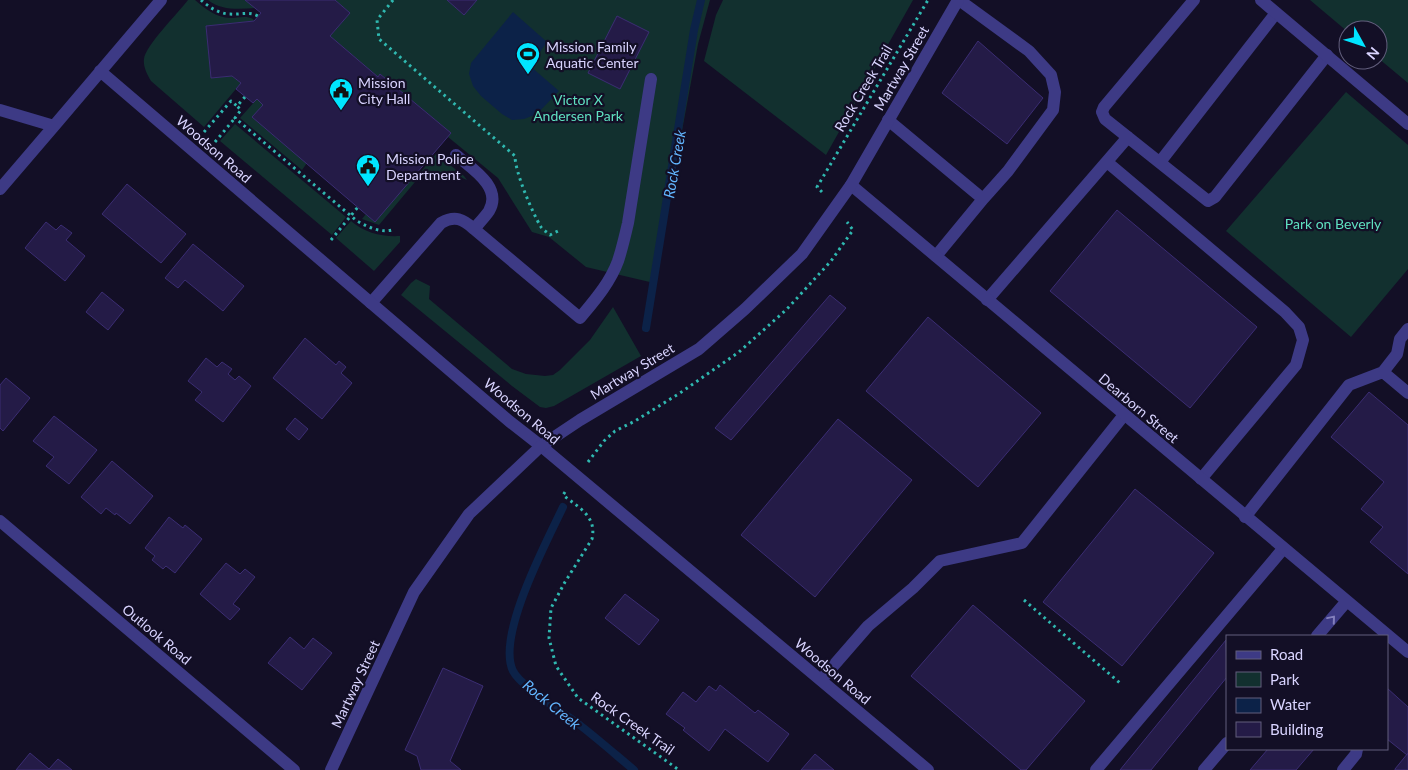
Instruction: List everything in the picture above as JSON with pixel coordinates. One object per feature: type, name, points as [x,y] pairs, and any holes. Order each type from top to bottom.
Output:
[{"type":"street","points":[[0,189],[161,0]]},
{"type":"street","points":[[936,256],[1008,171],[1053,110],[1055,92],[1050,75],[1029,51],[958,0]]},
{"type":"street","name":"Martway Street","points":[[331,770],[414,592],[468,514],[541,446],[580,420],[699,350],[802,254],[851,185],[958,0]]},
{"type":"street","points":[[1194,0],[1104,107],[1102,112],[1106,119],[1208,201],[1215,197],[1327,56]]},
{"type":"street","points":[[1261,0],[1408,124]]},
{"type":"street","points":[[1160,162],[1276,12]]},
{"type":"street","name":"Woodson Road","points":[[100,72],[509,421],[928,770]]},
{"type":"street","points":[[371,303],[441,223],[447,219],[459,218],[464,220],[580,318],[600,294],[617,263],[622,247],[628,223],[651,79]]},
{"type":"street","points":[[0,110],[54,126]]},
{"type":"street","points":[[888,120],[983,199]]},
{"type":"street","points":[[987,300],[1128,137]]},
{"type":"street","points":[[456,155],[484,179],[492,197],[490,209],[474,229]]},
{"type":"street","points":[[1107,162],[1285,312],[1299,326],[1303,340],[1296,365],[1201,480]]},
{"type":"street","name":"Dearborn Street","points":[[851,185],[1387,635]]},
{"type":"street","points":[[1245,517],[1349,385],[1384,372],[1397,354],[1400,339],[1408,330]]},
{"type":"street","points":[[1384,372],[1408,393]]},
{"type":"street","points":[[821,680],[868,626],[913,588],[940,561],[1022,543],[1124,415]]},
{"type":"street","name":"Outlook Road","points":[[0,521],[294,770]]},
{"type":"street","points":[[1096,770],[1283,549]]},
{"type":"street","points":[[1318,635],[1346,602]]},
{"type":"street","name":"Dearborn Street","points":[[1388,636],[1408,652]]},
{"type":"street","points":[[1204,770],[1226,744]]},
{"type":"street","points":[[1343,770],[1356,754],[1357,750]]},
{"type":"path","points":[[201,0],[225,13],[249,13],[258,16]]},
{"type":"path","points":[[393,0],[377,20],[379,39],[515,156],[515,165],[519,178],[542,228],[550,235],[558,231]]},
{"type":"path","name":"Rock Creek Trail","points":[[818,187],[928,0]]},
{"type":"path","points":[[237,106],[245,97]]},
{"type":"path","points":[[204,132],[230,101],[237,106],[241,110],[215,142]]},
{"type":"path","points":[[235,118],[357,221],[374,229],[392,230]]},
{"type":"path","points":[[331,240],[358,207]]},
{"type":"path","name":"Rock Creek Trail","points":[[568,486],[563,495],[592,520],[594,532],[592,539],[551,608],[548,638],[556,666],[578,698],[679,770]]},
{"type":"path","points":[[1024,600],[1120,684]]},
{"type":"green space","points":[[188,0],[195,0],[207,9],[225,18],[248,17],[254,21],[206,26],[211,78],[232,76],[241,83],[204,127],[151,81],[144,65],[144,59],[150,46]]},
{"type":"green space","points":[[208,0],[245,0],[256,8],[225,8]]},
{"type":"green space","name":"Victor X Andersen Park","points":[[335,0],[710,0],[698,44],[654,283],[586,267],[549,237],[532,232],[498,178],[448,137],[451,133],[380,74],[378,77],[330,36],[350,13]]},
{"type":"green space","points":[[723,0],[913,0],[826,155],[704,61],[716,15]]},
{"type":"green space","points":[[1310,0],[1408,0],[1408,83],[1388,66],[1388,20],[1338,20],[1338,24]]},
{"type":"green space","name":"Park on Beverly","points":[[1346,92],[1408,145],[1408,269],[1351,337],[1226,231]]},
{"type":"green space","points":[[257,99],[263,105],[253,118],[307,163],[302,170],[240,118]]},
{"type":"green space","points":[[235,124],[346,217],[332,235],[220,141]]},
{"type":"green space","points":[[436,154],[467,180],[445,173],[421,177],[418,175]]},
{"type":"green space","points":[[411,179],[415,182],[379,225],[362,219],[366,214],[375,222]]},
{"type":"green space","points":[[351,221],[362,229],[374,233],[400,236],[400,242],[374,271],[336,238]]},
{"type":"green space","points":[[416,279],[430,286],[429,299],[512,369],[526,374],[545,376],[553,375],[560,370],[590,340],[613,307],[641,356],[554,406],[540,407],[401,295]]},
{"type":"water","points":[[513,12],[547,42],[530,66],[559,91],[537,114],[524,119],[512,120],[481,96],[473,86],[469,74],[471,63]]},
{"type":"building","name":"Mission City Hall","points":[[245,0],[335,0],[350,13],[330,36],[378,77],[380,74],[451,133],[375,222],[252,117],[263,105],[257,99],[253,103],[236,89],[241,83],[232,76],[211,78],[206,26],[254,21],[261,13]]},
{"type":"building","points":[[447,0],[477,0],[464,15]]},
{"type":"building","points":[[617,16],[649,32],[620,89],[588,73]]},
{"type":"building","points":[[978,41],[1043,98],[1007,144],[942,93]]},
{"type":"building","points":[[127,184],[186,234],[161,263],[102,214]]},
{"type":"building","points":[[1117,210],[1257,327],[1190,408],[1050,291]]},
{"type":"building","points":[[46,222],[56,230],[61,225],[72,233],[66,240],[85,256],[65,281],[25,248]]},
{"type":"building","points":[[193,244],[244,286],[223,311],[185,280],[178,288],[165,278]]},
{"type":"building","points":[[102,292],[124,310],[108,330],[86,312]]},
{"type":"building","points":[[830,295],[846,308],[731,440],[715,428]]},
{"type":"building","points":[[928,317],[1041,413],[978,487],[866,391]]},
{"type":"building","points":[[305,338],[336,365],[339,361],[346,367],[341,373],[352,383],[322,419],[273,378]]},
{"type":"building","points":[[206,358],[217,367],[222,362],[232,369],[228,374],[235,380],[239,376],[251,386],[223,422],[195,400],[202,392],[188,381]]},
{"type":"building","points":[[6,378],[30,398],[3,431],[0,428],[0,385]]},
{"type":"building","points":[[1369,392],[1408,425],[1408,574],[1370,542],[1383,527],[1361,509],[1384,482],[1331,437]]},
{"type":"building","points":[[54,416],[97,450],[69,484],[46,466],[54,457],[33,441]]},
{"type":"building","points":[[295,418],[308,429],[299,440],[286,429]]},
{"type":"building","points":[[838,419],[912,480],[815,597],[741,535]]},
{"type":"building","points":[[112,461],[153,496],[130,524],[106,508],[101,514],[81,497]]},
{"type":"building","points":[[1135,489],[1214,553],[1122,666],[1043,602]]},
{"type":"building","points":[[169,517],[183,528],[185,525],[202,539],[175,573],[166,566],[163,569],[152,560],[155,556],[145,548]]},
{"type":"building","points":[[226,563],[240,574],[245,569],[255,577],[233,604],[240,609],[230,620],[200,594]]},
{"type":"building","points":[[625,594],[659,620],[639,645],[605,618]]},
{"type":"building","points":[[973,605],[1085,701],[1026,770],[1021,770],[911,676]]},
{"type":"building","points":[[290,637],[304,649],[313,638],[332,653],[302,690],[268,663]]},
{"type":"building","points":[[1226,640],[1226,678],[1151,770],[1120,770]]},
{"type":"building","points":[[443,668],[483,686],[450,761],[461,770],[421,770],[417,756],[405,750]]},
{"type":"building","points":[[720,685],[755,713],[758,710],[789,734],[768,762],[725,729],[709,751],[683,730],[685,728],[666,714],[683,692],[696,702],[709,686],[716,691]]},
{"type":"building","points":[[1388,689],[1408,707],[1407,755],[1388,740]]},
{"type":"building","points":[[1267,750],[1313,750],[1296,770],[1250,770]]},
{"type":"building","points":[[30,753],[49,769],[58,759],[72,770],[16,770]]},
{"type":"building","points":[[1408,753],[1408,770],[1395,770],[1395,769]]},
{"type":"building","points":[[815,754],[834,770],[801,770]]},
{"type":"waterway","name":"Rock Creek","points":[[646,328],[694,30],[701,0]]},
{"type":"waterway","name":"Rock Creek","points":[[563,507],[536,565],[517,613],[511,635],[510,655],[513,671],[525,685],[581,726],[634,770]]},
{"type":"place","name":"Mission Family Aquatic Center","points":[[528,75]]},
{"type":"place","name":"Mission City Hall","points":[[341,111]]},
{"type":"place","name":"Mission Police Department","points":[[368,187]]}]
